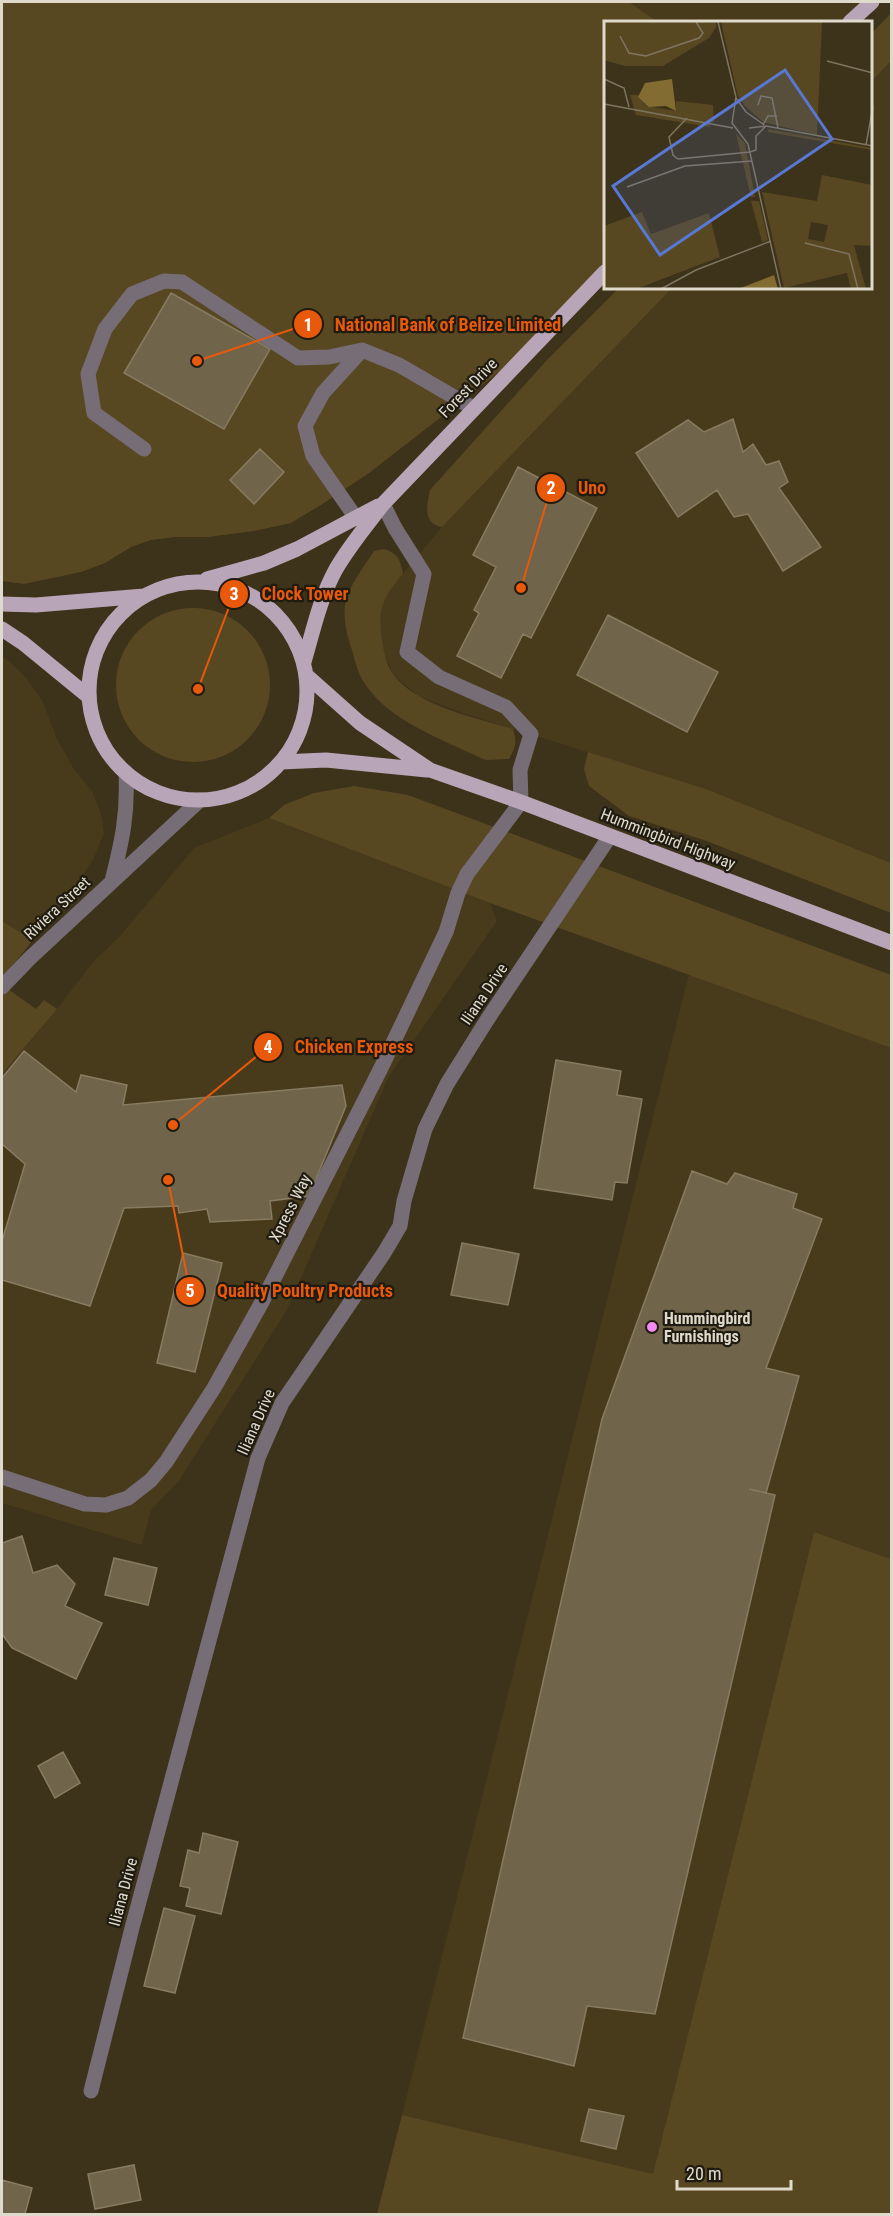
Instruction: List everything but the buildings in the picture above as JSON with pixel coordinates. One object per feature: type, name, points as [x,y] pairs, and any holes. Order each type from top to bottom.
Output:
[{"type":"main road","points":[[851,21],[872,2]]},
{"type":"main road","name":"Forest Drive","points":[[305,669],[320,606],[335,571],[352,543],[383,504],[604,273]]},
{"type":"main road","name":"Forest Drive","points":[[202,580],[264,563],[297,549],[383,504]]},
{"type":"main road","points":[[202,580],[237,587],[267,604],[291,630],[305,669],[308,697],[300,731],[281,762],[258,782],[231,795],[200,800],[174,797],[148,788],[126,773],[107,752],[94,725],[89,697],[92,667],[102,639],[120,614],[144,596],[172,584],[202,580]]},
{"type":"main road","points":[[2,604],[36,605],[144,596]]},
{"type":"main road","points":[[2,629],[23,643],[89,697]]},
{"type":"main road","name":"Hummingbird Highway","points":[[305,669],[360,723],[430,770]]},
{"type":"main road","name":"Hummingbird Highway","points":[[281,762],[326,760],[430,770],[521,802],[891,943]]},
{"type":"street","points":[[144,449],[94,413],[88,374],[105,328],[132,294],[164,281],[182,282],[298,358],[329,357],[362,350],[399,366],[473,408]]},
{"type":"street","points":[[356,518],[313,456],[304,426],[323,393],[362,350]]},
{"type":"street","points":[[383,504],[394,528],[424,574],[407,652],[439,677],[506,707],[531,734],[520,770],[521,802]]},
{"type":"street","name":"Riviera Street","points":[[112,881],[128,805],[126,773]]},
{"type":"street","name":"Riviera Street","points":[[2,987],[30,958],[200,800]]},
{"type":"street","name":"Xpress Way","points":[[2,1477],[85,1504],[106,1505],[128,1498],[151,1480],[166,1462],[214,1388],[262,1302],[446,932],[458,893],[467,874],[521,802]]},
{"type":"street","name":"Iliana Drive","points":[[91,2091],[141,1894],[258,1458],[282,1403],[400,1226],[404,1201],[425,1129],[447,1084],[610,836]]},
{"type":"shaded area","points":[[2,2],[629,2],[657,21],[604,21],[604,273],[534,345],[369,473],[291,523],[208,537],[151,540],[131,547],[105,563],[81,572],[24,584],[2,581]]},
{"type":"shaded area","points":[[629,2],[865,2],[846,21],[657,21]]},
{"type":"shaded area","points":[[891,13],[891,61],[872,81],[872,33]]},
{"type":"shaded area","points":[[891,61],[891,863],[706,789],[462,713],[418,696],[394,675],[384,654],[380,624],[381,606],[391,588],[442,527],[670,290],[872,290],[872,81]]},
{"type":"shaded area","points":[[617,290],[670,290],[442,527],[431,522],[427,513],[430,490],[547,360]]},
{"type":"shaded area","points":[[384,549],[398,558],[403,574],[390,590],[381,611],[382,640],[393,674],[416,695],[432,703],[513,729],[515,744],[509,759],[486,760],[417,728],[387,708],[375,697],[363,680],[347,633],[345,604],[353,583],[374,551]]},
{"type":"shaded area","points":[[193,608],[222,614],[236,621],[247,631],[257,642],[264,656],[270,685],[264,714],[257,728],[247,739],[236,749],[222,756],[193,762],[164,756],[150,749],[139,739],[129,728],[122,714],[116,685],[122,656],[129,642],[139,631],[150,621],[164,614]]},
{"type":"shaded area","points":[[2,655],[23,674],[42,700],[57,739],[74,769],[92,791],[101,814],[104,833],[93,860],[60,908],[33,940],[2,921]]},
{"type":"shaded area","points":[[588,752],[706,789],[891,863],[891,913],[704,840],[629,816],[589,786],[584,769]]},
{"type":"shaded area","points":[[354,786],[408,795],[891,975],[891,1048],[490,903],[269,818],[284,805],[314,793]]},
{"type":"shaded area","points":[[269,818],[490,903],[497,921],[389,1076],[287,1310],[178,1482],[151,1510],[142,1545],[2,1503],[2,1074],[93,962],[120,936],[194,848]]},
{"type":"shaded area","points":[[2,921],[33,940],[2,979]]},
{"type":"shaded area","points":[[689,974],[891,1048],[891,1559],[814,1532],[653,2175],[402,2115]]},
{"type":"shaded area","points":[[2,985],[36,1009],[44,1000],[57,1009],[2,1074]]},
{"type":"shaded area","points":[[814,1532],[891,1559],[891,2214],[377,2214],[402,2115],[653,2174]]},
{"type":"place","name":"National Bank of Belize Limited","points":[[197,361]]},
{"type":"place","name":"Uno","points":[[521,588]]},
{"type":"place","name":"Clock Tower","points":[[198,689]]},
{"type":"place","name":"Chicken Express","points":[[173,1125]]},
{"type":"place","name":"Quality Poultry Products","points":[[168,1180]]},
{"type":"place","name":"Hummingbird Furnishings","points":[[652,1327]]}]
